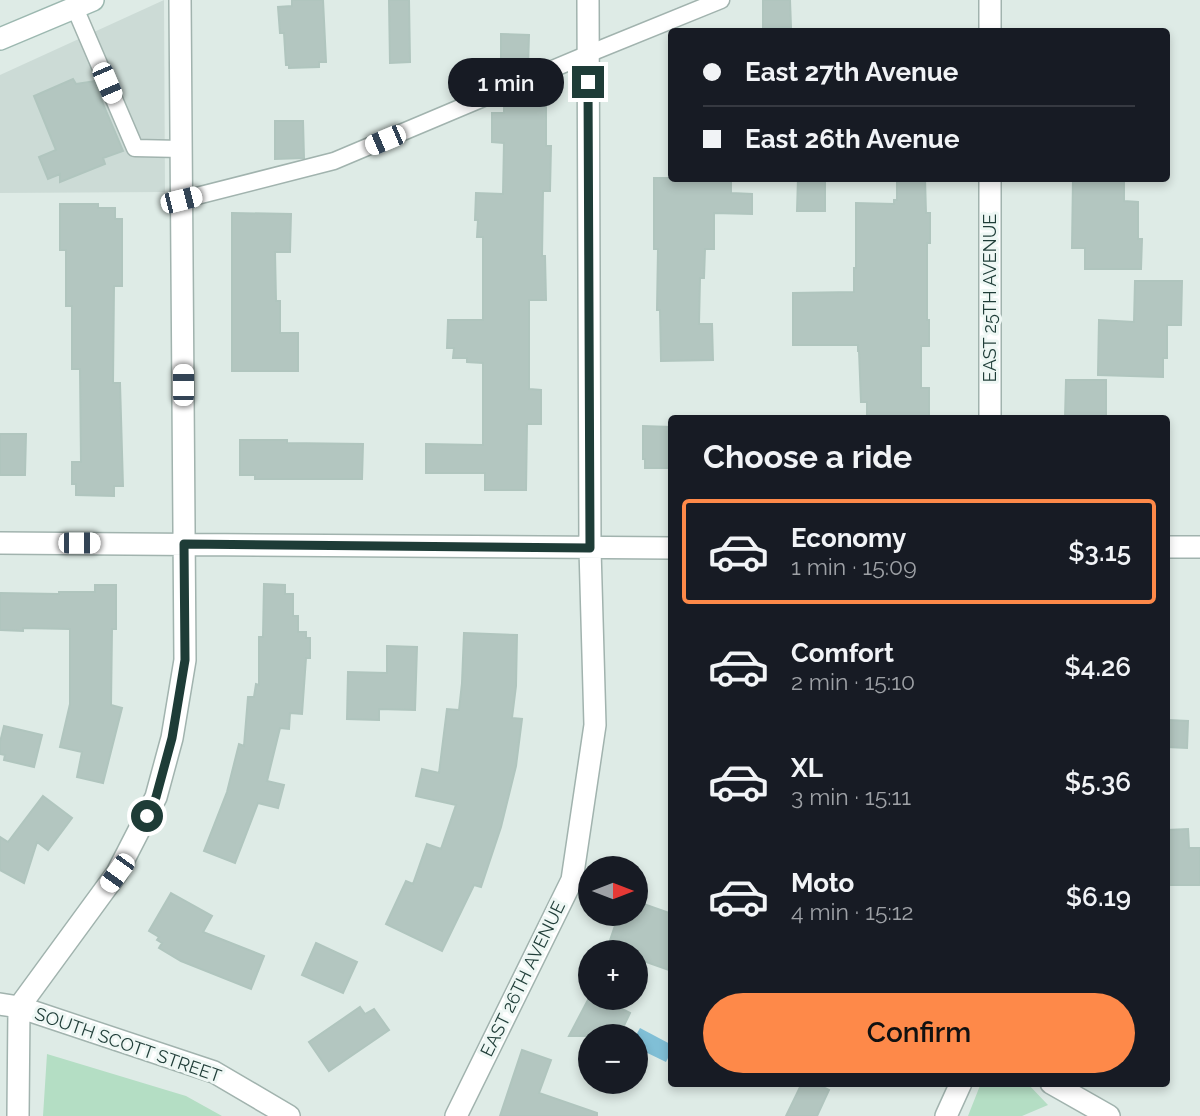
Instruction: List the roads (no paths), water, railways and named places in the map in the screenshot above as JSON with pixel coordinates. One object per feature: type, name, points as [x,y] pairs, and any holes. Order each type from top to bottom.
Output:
[{"type":"street","points":[[18,1116],[9,1005],[117,873],[156,797],[172,738],[185,660],[180,0]]},
{"type":"street","name":"EAST 26TH AVENUE","points":[[456,1116],[572,880],[595,725],[590,548],[588,0]]},
{"type":"street","points":[[990,0],[990,28]]},
{"type":"street","points":[[0,39],[84,4]]},
{"type":"street","name":"EAST 25TH AVENUE","points":[[990,182],[990,415]]},
{"type":"street","points":[[0,543],[668,548]]},
{"type":"street","points":[[1170,547],[1200,547]]},
{"type":"street","name":"SOUTH SCOTT STREET","points":[[9,1005],[215,1072],[289,1116]]},
{"type":"street","points":[[946,1116],[959,1087]]},
{"type":"street","points":[[1058,1087],[1109,1116]]},
{"type":"lane","points":[[181,200],[334,161],[721,0]]},
{"type":"lane","points":[[84,4],[135,148],[181,149]]},
{"type":"water","points":[[648,1032],[668,1043],[666,1062],[648,1053]]}]
